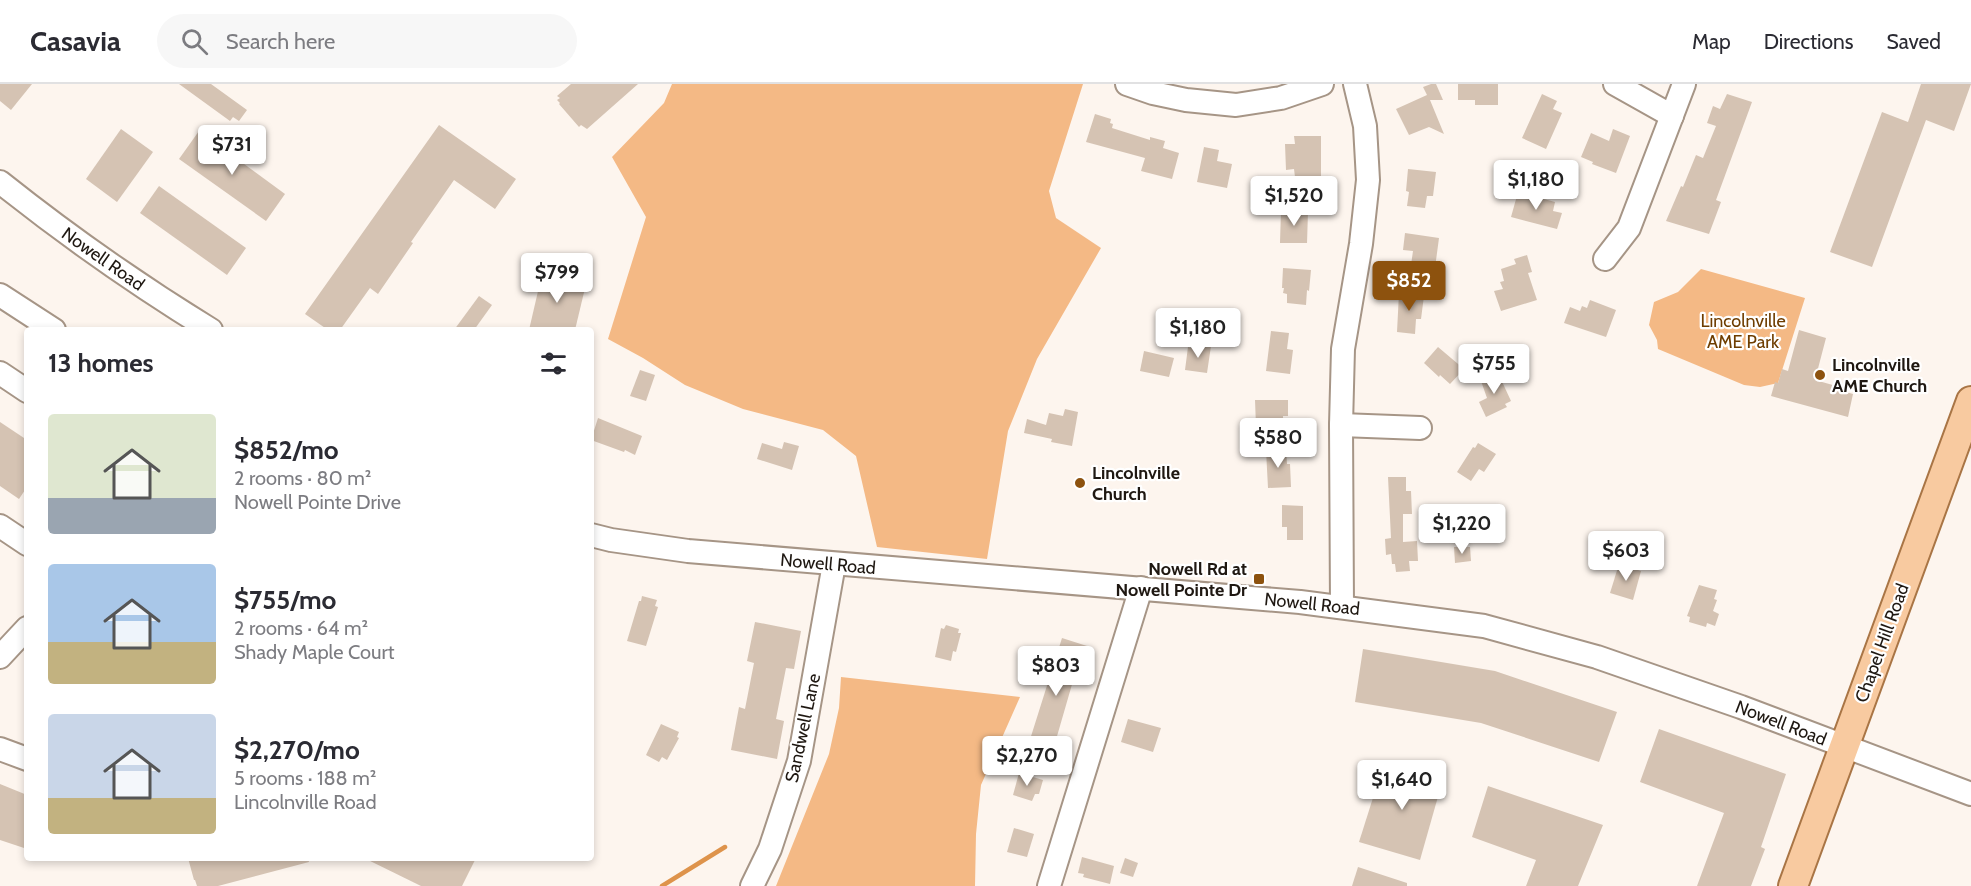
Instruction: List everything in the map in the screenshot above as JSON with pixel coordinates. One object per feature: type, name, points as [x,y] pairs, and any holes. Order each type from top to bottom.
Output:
[{"type":"main road","name":"Chapel Hill Road","points":[[1793,886],[1971,401]]},
{"type":"street","points":[[1127,84],[1153,93],[1186,100],[1236,105],[1281,98],[1322,84]]},
{"type":"street","points":[[1342,606],[1343,350],[1361,244],[1368,180],[1365,126],[1356,84]]},
{"type":"street","points":[[1615,84],[1672,116]]},
{"type":"street","points":[[1605,259],[1629,228],[1684,84]]},
{"type":"street","name":"Nowell Road","points":[[0,182],[94,255],[206,327]]},
{"type":"street","points":[[0,295],[49,327]]},
{"type":"street","points":[[0,373],[24,389]]},
{"type":"street","points":[[1341,425],[1420,428]]},
{"type":"street","points":[[0,526],[24,542]]},
{"type":"street","name":"Nowell Road","points":[[594,536],[688,551],[1342,606],[1484,626],[1605,659],[1741,707],[1844,748],[1971,794]]},
{"type":"street","name":"Sandwell Lane","points":[[752,886],[770,849],[800,761],[834,564]]},
{"type":"street","points":[[1050,886],[1141,588]]},
{"type":"street","points":[[0,657],[24,631]]},
{"type":"street","points":[[0,750],[24,758]]},
{"type":"green space","points":[[672,84],[1083,84],[1049,191],[1056,218],[1101,248],[1037,359],[1008,431],[987,559],[877,547],[856,456],[823,430],[743,409],[685,385],[608,339],[646,217],[612,157],[664,103]]},
{"type":"green space","name":"Lincolnville AME Park","points":[[1701,269],[1805,298],[1778,383],[1760,387],[1744,385],[1658,349],[1657,340],[1649,325],[1654,302],[1678,292]]},
{"type":"green space","points":[[841,677],[1020,697],[981,785],[976,834],[975,886],[776,886],[829,754],[839,708]]},
{"type":"building","points":[[0,84],[32,84],[11,110],[0,101]]},
{"type":"building","points":[[179,84],[211,84],[247,110],[239,121],[233,117],[230,121]]},
{"type":"building","points":[[571,84],[638,84],[587,129],[581,125],[579,127],[557,100],[560,98],[557,96]]},
{"type":"building","points":[[1436,84],[1443,100],[1430,100],[1444,134],[1429,127],[1409,135],[1396,109],[1427,95],[1423,87]]},
{"type":"building","points":[[1458,84],[1498,84],[1498,105],[1475,105],[1475,100],[1458,100]]},
{"type":"building","points":[[1921,84],[1971,84],[1954,131],[1926,120],[1872,267],[1830,252],[1882,112],[1908,122]]},
{"type":"building","points":[[1542,94],[1557,101],[1553,109],[1562,113],[1546,149],[1522,138]]},
{"type":"building","points":[[1727,94],[1752,102],[1716,200],[1721,202],[1709,234],[1666,221],[1696,155],[1703,158],[1716,126],[1707,123],[1713,106],[1720,109]]},
{"type":"building","points":[[1095,114],[1111,119],[1112,128],[1150,140],[1150,137],[1165,141],[1163,148],[1179,153],[1172,179],[1141,171],[1145,158],[1086,142]]},
{"type":"building","points":[[439,125],[516,179],[495,209],[454,180],[378,294],[370,288],[342,327],[324,327],[305,314]]},
{"type":"building","points":[[121,129],[153,152],[117,202],[86,179]]},
{"type":"building","points":[[1613,129],[1630,136],[1616,173],[1581,157],[1591,133],[1609,141]]},
{"type":"building","points":[[199,131],[285,194],[266,221],[179,159]]},
{"type":"building","points":[[1294,136],[1321,136],[1321,177],[1318,177],[1317,211],[1301,210],[1302,177],[1295,177],[1294,169],[1286,170],[1285,144],[1295,144]]},
{"type":"building","points":[[1204,147],[1219,150],[1217,161],[1232,164],[1227,188],[1197,182]]},
{"type":"building","points":[[1408,169],[1436,172],[1433,196],[1427,196],[1425,208],[1407,206]]},
{"type":"building","points":[[159,186],[246,248],[227,275],[140,213]]},
{"type":"building","points":[[1518,192],[1555,202],[1553,211],[1562,213],[1557,229],[1511,217]]},
{"type":"building","points":[[1281,210],[1308,211],[1307,243],[1280,243]]},
{"type":"building","points":[[1405,233],[1439,238],[1435,268],[1411,265],[1413,251],[1403,250]]},
{"type":"building","points":[[1527,255],[1532,272],[1528,273],[1537,300],[1501,311],[1494,291],[1503,289],[1500,282],[1504,281],[1501,269],[1516,264],[1514,259]]},
{"type":"building","points":[[1283,268],[1311,270],[1306,305],[1287,303],[1287,294],[1283,293],[1284,288],[1282,288]]},
{"type":"building","points":[[542,274],[586,284],[576,327],[530,327]]},
{"type":"building","points":[[1399,293],[1424,296],[1421,319],[1416,319],[1415,334],[1397,332]]},
{"type":"building","points":[[479,296],[492,305],[476,327],[456,327]]},
{"type":"building","points":[[1590,300],[1616,310],[1606,337],[1564,323],[1570,307],[1580,311],[1582,306],[1587,308]]},
{"type":"building","points":[[1799,330],[1826,338],[1815,380],[1847,389],[1846,392],[1853,394],[1848,417],[1771,396],[1782,369],[1788,371]]},
{"type":"building","points":[[1271,331],[1289,333],[1287,349],[1293,350],[1290,374],[1266,371]]},
{"type":"building","points":[[1197,344],[1211,346],[1207,373],[1185,370],[1188,347],[1197,349]]},
{"type":"building","points":[[1438,347],[1464,369],[1450,384],[1424,363]]},
{"type":"building","points":[[1144,351],[1174,358],[1169,377],[1140,371]]},
{"type":"building","points":[[640,370],[655,375],[646,401],[630,396]]},
{"type":"building","points":[[1498,373],[1511,401],[1505,404],[1507,407],[1486,417],[1479,402],[1487,398],[1481,381]]},
{"type":"building","points":[[1255,400],[1288,400],[1288,416],[1283,416],[1283,424],[1256,426]]},
{"type":"building","points":[[1065,409],[1078,412],[1072,446],[1024,433],[1027,419],[1046,425],[1049,413],[1063,416]]},
{"type":"building","points":[[598,418],[642,436],[635,455],[594,441]]},
{"type":"building","points":[[0,422],[24,438],[24,492],[19,499],[0,486]]},
{"type":"building","points":[[784,442],[799,446],[792,470],[757,459],[762,443],[782,449]]},
{"type":"building","points":[[1478,443],[1496,454],[1484,472],[1479,469],[1471,481],[1457,472]]},
{"type":"building","points":[[1286,449],[1287,464],[1290,464],[1291,487],[1268,488],[1266,450]]},
{"type":"building","points":[[1388,477],[1406,477],[1406,491],[1411,491],[1412,514],[1403,514],[1403,542],[1417,541],[1418,561],[1409,561],[1410,571],[1396,572],[1391,554],[1386,555],[1385,539],[1391,538]]},
{"type":"building","points":[[1282,505],[1303,506],[1303,540],[1287,540],[1287,527],[1282,527]]},
{"type":"building","points":[[1454,547],[1470,547],[1471,561],[1455,563]]},
{"type":"building","points":[[1619,564],[1641,571],[1633,600],[1610,593]]},
{"type":"building","points":[[1699,585],[1717,590],[1714,599],[1717,600],[1713,611],[1719,614],[1715,626],[1707,623],[1706,627],[1689,622],[1690,617],[1687,616]]},
{"type":"building","points":[[642,596],[657,600],[655,606],[658,607],[646,646],[627,641]]},
{"type":"building","points":[[755,622],[801,631],[794,669],[786,668],[776,719],[784,721],[777,759],[731,750],[739,707],[745,709],[754,663],[747,661]]},
{"type":"building","points":[[946,625],[959,629],[958,633],[961,633],[951,661],[935,657],[941,628],[944,629]]},
{"type":"building","points":[[1062,638],[1087,646],[1077,674],[1075,674],[1051,757],[1027,749]]},
{"type":"building","points":[[1363,649],[1495,671],[1617,712],[1599,762],[1481,723],[1355,702]]},
{"type":"building","points":[[1128,719],[1161,728],[1153,752],[1121,742]]},
{"type":"building","points":[[661,724],[679,732],[677,737],[679,738],[667,760],[662,757],[659,762],[646,755]]},
{"type":"building","points":[[1659,729],[1786,774],[1761,847],[1765,849],[1751,886],[1697,886],[1724,813],[1640,782]]},
{"type":"building","points":[[1384,763],[1443,779],[1420,860],[1359,842]]},
{"type":"building","points":[[1019,773],[1043,780],[1039,794],[1035,794],[1032,801],[1013,795]]},
{"type":"building","points":[[0,784],[24,794],[24,848],[0,840]]},
{"type":"building","points":[[1488,786],[1603,825],[1578,886],[1526,886],[1536,860],[1472,837]]},
{"type":"building","points":[[1014,828],[1034,834],[1027,857],[1007,852]]},
{"type":"building","points":[[1082,857],[1114,866],[1110,884],[1083,877],[1084,874],[1078,873]]},
{"type":"building","points":[[1125,858],[1138,863],[1133,877],[1120,873]]},
{"type":"building","points":[[189,861],[309,862],[218,886],[197,886]]},
{"type":"building","points":[[370,861],[474,861],[462,886],[421,886]]},
{"type":"building","points":[[1358,867],[1407,883],[1407,886],[1352,886]]},
{"type":"waterway","points":[[662,886],[725,847]]},
{"type":"place","name":"Lincolnville AME Church","points":[[1820,375]]},
{"type":"place","name":"Lincolnville Church","points":[[1080,483]]},
{"type":"place","name":"Nowell Rd at Nowell Pointe Dr","points":[[1259,579]]}]
